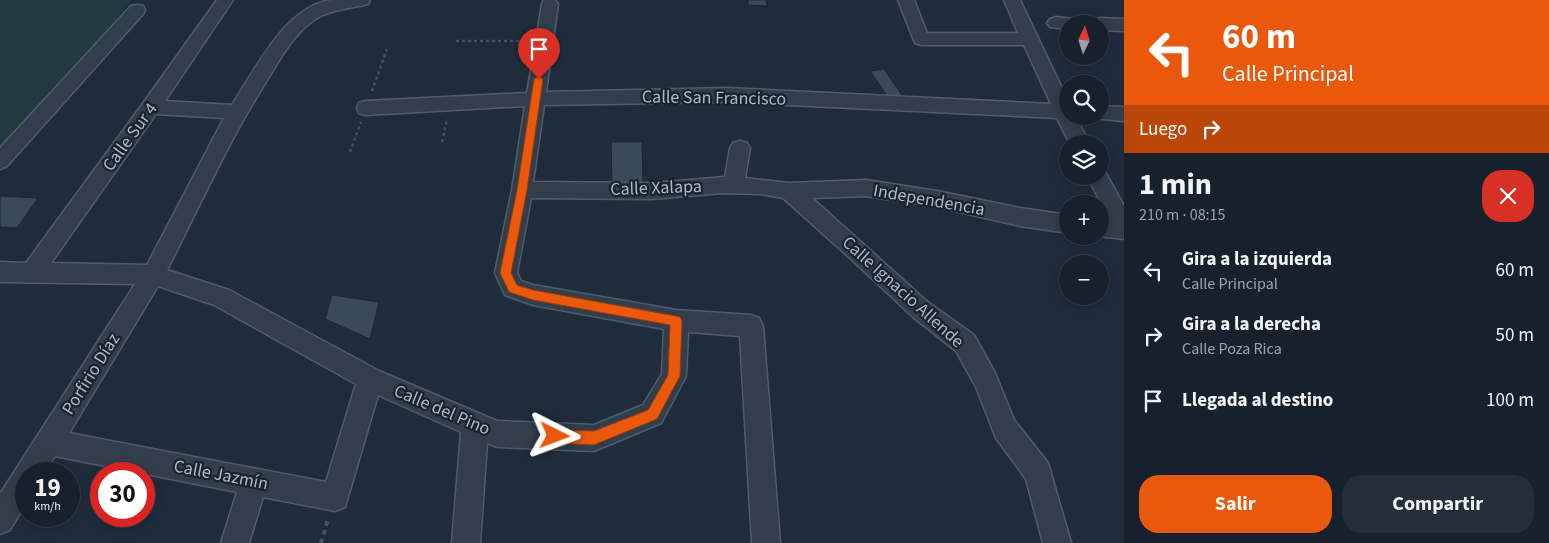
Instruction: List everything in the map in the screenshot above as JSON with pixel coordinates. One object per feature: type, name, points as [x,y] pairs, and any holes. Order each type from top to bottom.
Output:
[{"type":"street","name":"Calle Sur 4","points":[[32,272],[151,107],[225,0]]},
{"type":"street","name":"Porfirio Díaz","points":[[36,462],[153,275],[237,112],[286,36],[307,17],[321,9],[339,2],[362,0]]},
{"type":"street","points":[[906,0],[921,39],[1030,39]]},
{"type":"street","points":[[1012,0],[1059,100]]},
{"type":"street","points":[[550,4],[522,190],[506,273],[513,288],[533,295],[676,321],[751,326],[766,543]]},
{"type":"street","points":[[0,161],[137,10]]},
{"type":"street","points":[[1109,24],[1124,25]]},
{"type":"street","name":"Calle San Francisco","points":[[366,108],[536,99],[728,95],[1059,111]]},
{"type":"street","points":[[151,107],[237,112]]},
{"type":"street","points":[[1109,113],[1124,114]]},
{"type":"street","points":[[734,185],[740,148]]},
{"type":"street","name":"Calle Xalapa","points":[[522,190],[652,191],[734,185],[760,186],[789,191]]},
{"type":"street","points":[[1102,185],[1124,228],[1109,228]]},
{"type":"street","name":"Independencia","points":[[789,191],[866,188],[937,199],[1020,217],[1059,223]]},
{"type":"street","name":"Calle Ignacio Allende","points":[[789,191],[859,252],[921,310],[965,343],[986,381],[1005,430],[1038,473],[1057,543]]},
{"type":"street","name":"Calle del Pino","points":[[0,272],[153,275],[221,297],[370,379],[497,434],[594,438],[652,414],[674,376],[676,321]]},
{"type":"street","name":"Calle Jazmín","points":[[49,442],[335,497],[370,379]]},
{"type":"street","points":[[466,543],[475,424]]},
{"type":"street","points":[[235,543],[254,481]]},
{"type":"street","points":[[0,520],[15,496]]},
{"type":"path","points":[[456,41],[544,41]]},
{"type":"path","points":[[442,142],[450,104]]},
{"type":"green space","points":[[0,0],[131,0],[0,168]]},
{"type":"building","points":[[748,0],[766,0],[767,6],[748,5]]},
{"type":"building","points":[[884,69],[902,95],[888,97],[870,71]]},
{"type":"building","points":[[611,142],[642,142],[643,183],[612,182]]},
{"type":"building","points":[[0,196],[38,198],[17,228],[0,227]]},
{"type":"building","points":[[332,295],[379,302],[370,339],[325,319]]},
{"type":"route","points":[[539,79],[522,190],[506,273],[513,288],[533,295],[676,321],[674,376],[652,414],[594,438],[555,436]]}]
